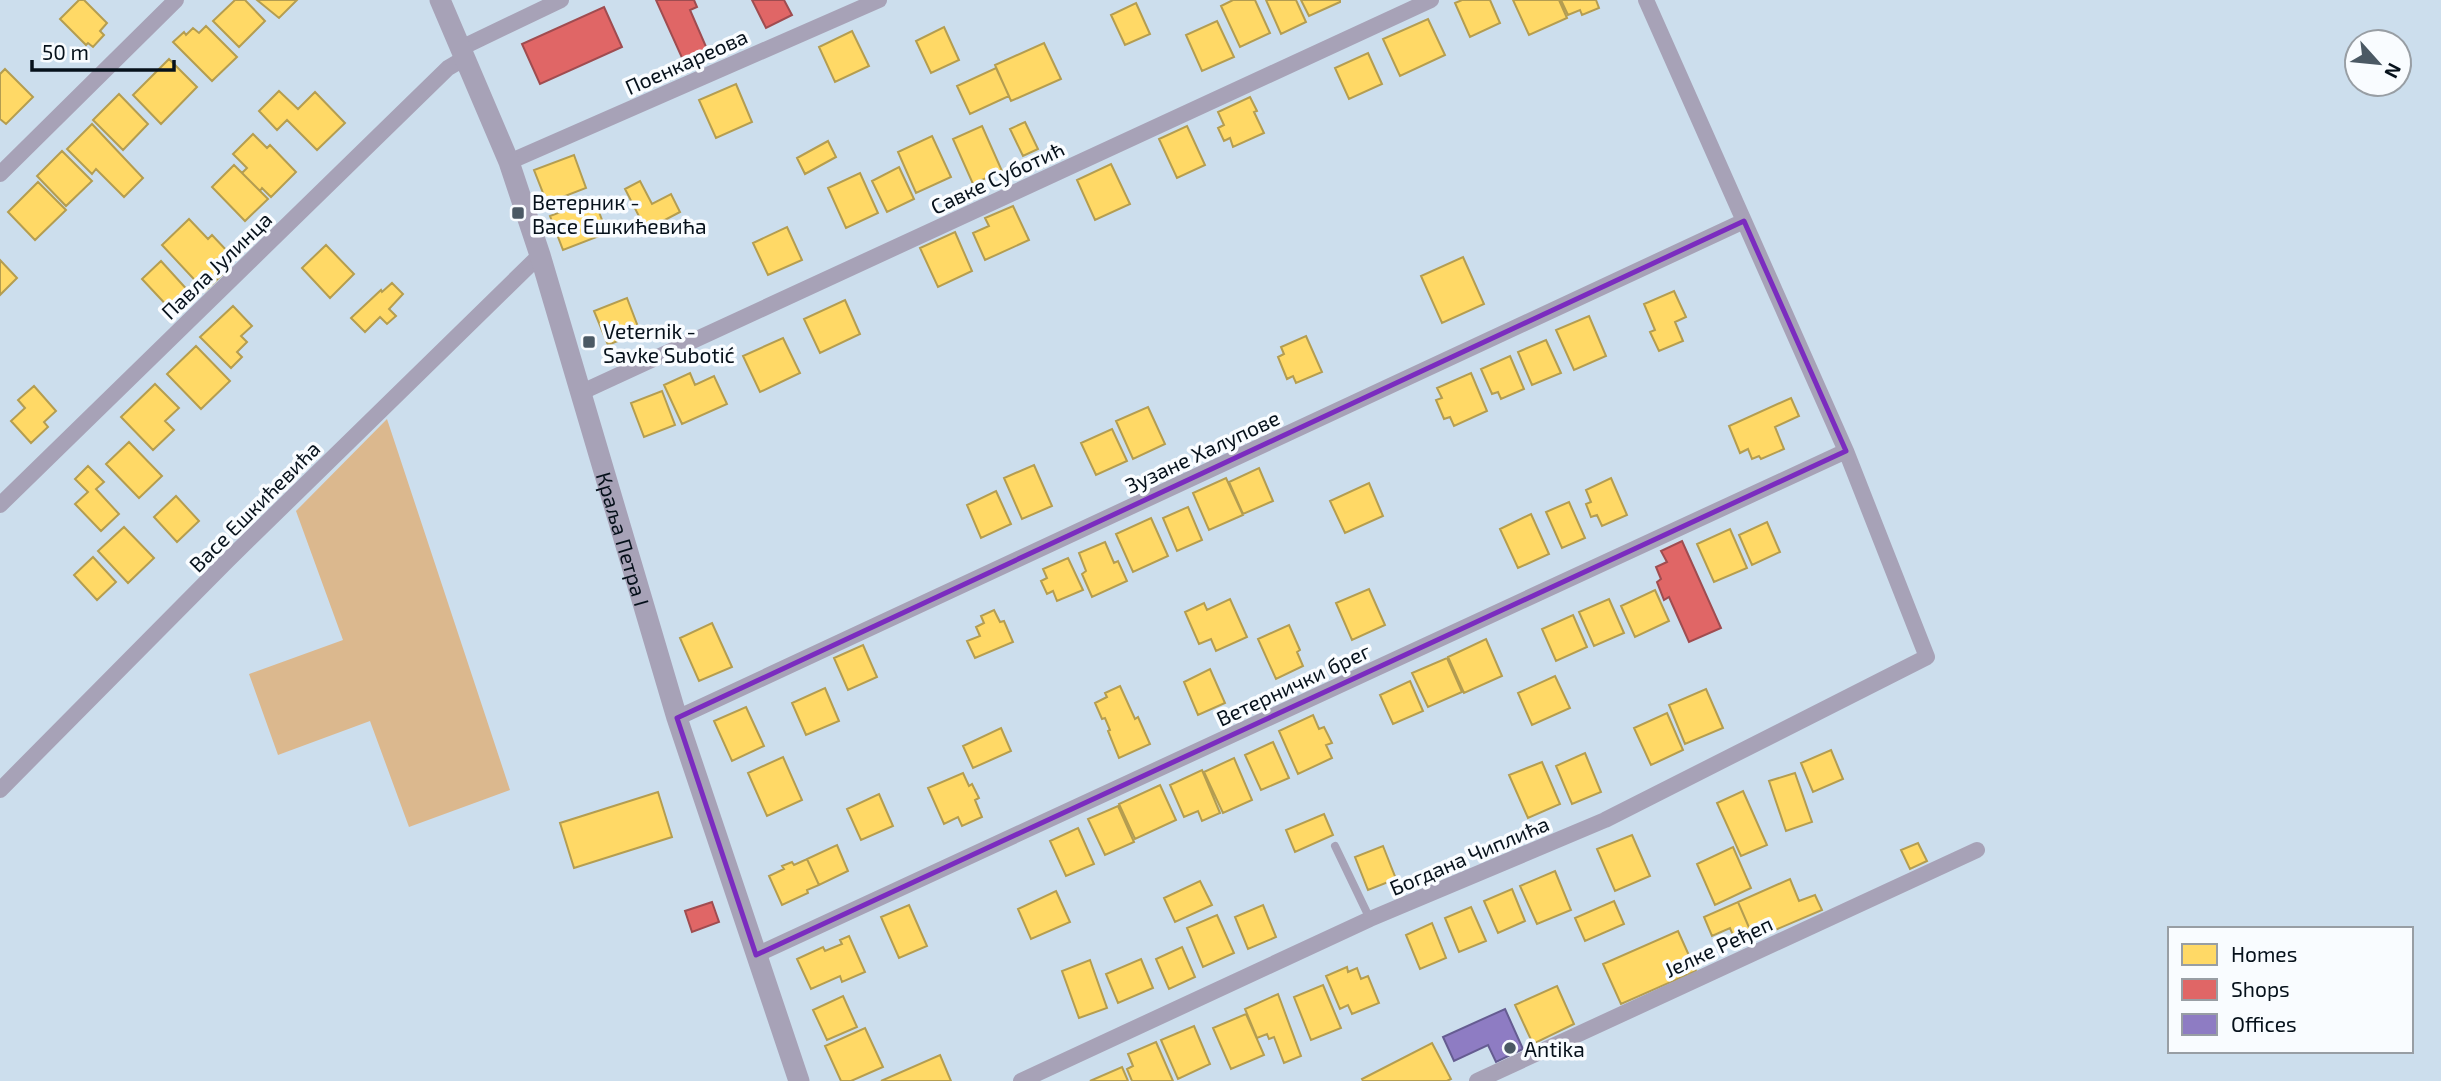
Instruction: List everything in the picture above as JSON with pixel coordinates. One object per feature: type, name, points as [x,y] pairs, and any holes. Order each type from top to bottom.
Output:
[{"type":"street","points":[[0,174],[176,0]]},
{"type":"street","name":"Краља Петра I","points":[[440,0],[509,162],[540,255],[677,718],[799,1081]]},
{"type":"street","name":"Павла Јулинца","points":[[0,505],[463,53],[561,0]]},
{"type":"street","name":"Поенкареова","points":[[509,162],[879,0]]},
{"type":"street","name":"Савке Суботић","points":[[582,392],[1431,0]]},
{"type":"street","points":[[1646,0],[1846,452]]},
{"type":"street","name":"Зузане Халупове","points":[[677,718],[1744,221]]},
{"type":"street","name":"Васе Ешкићевића","points":[[0,790],[227,561],[540,255]]},
{"type":"street","name":"Богдана Чиплића","points":[[1021,1081],[1370,919],[1605,820],[1927,657],[1846,452]]},
{"type":"street","name":"Ветернички брег","points":[[756,955],[1846,452]]},
{"type":"street","name":"Јелке Ређеп","points":[[1477,1081],[1977,850]]},
{"type":"lane","points":[[1335,846],[1370,919]]},
{"type":"highlighted area","points":[[1744,221],[1846,451],[756,955],[677,718]]},
{"type":"shaded area","points":[[387,419],[510,790],[409,827],[370,721],[278,755],[249,674],[343,640],[296,511]]},
{"type":"building: Homes","points":[[79,0],[84,0],[107,23],[100,31],[104,35],[93,47],[88,43],[86,45],[60,19]]},
{"type":"building: Homes","points":[[235,0],[245,0],[265,21],[239,47],[213,21]]},
{"type":"building: Homes","points":[[257,0],[297,0],[279,18]]},
{"type":"building: Homes","points":[[1233,0],[1255,0],[1270,33],[1240,47],[1221,6]]},
{"type":"building: Homes","points":[[1266,0],[1296,0],[1306,22],[1281,34]]},
{"type":"building: Homes","points":[[1301,0],[1340,0],[1340,2],[1309,16]]},
{"type":"building: Homes","points":[[1462,0],[1490,0],[1500,23],[1470,37],[1455,3]]},
{"type":"building: Homes","points":[[1513,0],[1559,0],[1567,18],[1529,35]]},
{"type":"building: Homes","points":[[1561,0],[1596,0],[1599,8],[1582,15],[1580,10],[1568,15]]},
{"type":"building: Homes","points":[[1136,3],[1150,34],[1125,45],[1111,15]]},
{"type":"building: Homes","points":[[1428,19],[1445,55],[1400,76],[1383,39]]},
{"type":"building: Homes","points":[[1217,21],[1234,57],[1202,71],[1186,35]]},
{"type":"building: Homes","points":[[206,26],[237,57],[212,81],[173,42],[184,32],[186,35],[193,28],[199,33]]},
{"type":"building: Homes","points":[[944,27],[959,60],[931,73],[916,41]]},
{"type":"building: Homes","points":[[852,31],[869,66],[835,82],[819,47]]},
{"type":"building: Homes","points":[[1044,43],[1061,79],[1011,101],[995,65]]},
{"type":"building: Homes","points":[[1368,53],[1382,84],[1349,99],[1335,68]]},
{"type":"building: Homes","points":[[169,59],[197,87],[161,124],[133,95]]},
{"type":"building: Homes","points":[[996,68],[1009,96],[970,114],[957,86]]},
{"type":"building: Homes","points":[[5,69],[33,97],[6,124],[0,119],[0,74]]},
{"type":"building: Homes","points":[[736,84],[752,122],[716,138],[699,100]]},
{"type":"building: Homes","points":[[279,91],[298,109],[315,92],[345,123],[317,150],[287,120],[277,130],[259,111]]},
{"type":"building: Homes","points":[[119,94],[148,124],[123,150],[93,120]]},
{"type":"building: Homes","points":[[1250,97],[1264,133],[1233,147],[1230,138],[1224,141],[1218,128],[1224,125],[1218,112]]},
{"type":"building: Homes","points":[[1025,122],[1038,149],[1023,156],[1010,129]]},
{"type":"building: Homes","points":[[92,124],[143,178],[124,197],[96,169],[92,174],[67,149]]},
{"type":"building: Homes","points":[[982,126],[1002,171],[973,184],[953,139]]},
{"type":"building: Homes","points":[[1187,126],[1205,165],[1177,178],[1159,139]]},
{"type":"building: Homes","points":[[253,134],[267,148],[270,145],[296,172],[271,197],[262,188],[260,191],[242,173],[247,168],[233,154]]},
{"type":"building: Homes","points":[[932,136],[951,177],[916,193],[898,152]]},
{"type":"building: Homes","points":[[828,141],[836,157],[805,174],[797,158]]},
{"type":"building: Homes","points":[[62,151],[92,181],[66,206],[37,176]]},
{"type":"building: Homes","points":[[574,155],[586,188],[547,203],[534,170]]},
{"type":"building: Homes","points":[[1111,164],[1130,204],[1095,220],[1077,180]]},
{"type":"building: Homes","points":[[234,165],[268,199],[245,221],[212,187]]},
{"type":"building: Homes","points":[[899,167],[914,199],[887,212],[872,181]]},
{"type":"building: Homes","points":[[860,173],[878,213],[846,228],[828,188]]},
{"type":"building: Homes","points":[[640,181],[652,204],[671,194],[680,212],[646,230],[625,189]]},
{"type":"building: Homes","points":[[38,182],[66,210],[35,240],[8,212]]},
{"type":"building: Homes","points":[[594,199],[607,233],[563,250],[550,216]]},
{"type":"building: Homes","points":[[1013,206],[1029,240],[985,260],[973,233],[989,226],[985,218]]},
{"type":"building: Homes","points":[[189,219],[208,239],[212,235],[228,252],[216,264],[224,273],[205,291],[162,245]]},
{"type":"building: Homes","points":[[787,227],[802,260],[768,275],[753,243]]},
{"type":"building: Homes","points":[[955,232],[972,271],[938,287],[920,248]]},
{"type":"building: Homes","points":[[326,245],[354,274],[330,298],[302,268]]},
{"type":"building: Homes","points":[[1463,257],[1484,304],[1442,323],[1421,276]]},
{"type":"building: Homes","points":[[0,260],[17,278],[0,295]]},
{"type":"building: Homes","points":[[161,261],[191,294],[172,311],[142,279]]},
{"type":"building: Homes","points":[[392,283],[403,294],[389,309],[396,316],[387,324],[380,317],[365,332],[351,318]]},
{"type":"building: Homes","points":[[1674,291],[1686,317],[1675,322],[1683,341],[1659,351],[1650,332],[1655,330],[1644,304]]},
{"type":"building: Homes","points":[[627,298],[640,332],[608,345],[594,311]]},
{"type":"building: Homes","points":[[845,300],[860,334],[820,353],[804,319]]},
{"type":"building: Homes","points":[[233,306],[252,326],[241,336],[247,342],[237,352],[242,357],[231,368],[200,337]]},
{"type":"building: Homes","points":[[1589,316],[1606,356],[1574,370],[1556,330]]},
{"type":"building: Homes","points":[[1306,336],[1322,372],[1296,383],[1293,376],[1287,379],[1278,357],[1284,354],[1281,347]]},
{"type":"building: Homes","points":[[783,338],[800,373],[760,392],[743,356]]},
{"type":"building: Homes","points":[[1546,340],[1561,373],[1532,385],[1518,352]]},
{"type":"building: Homes","points":[[196,346],[230,381],[201,409],[167,374]]},
{"type":"building: Homes","points":[[1510,356],[1524,389],[1501,399],[1498,392],[1492,394],[1481,369]]},
{"type":"building: Homes","points":[[690,373],[695,385],[714,376],[727,404],[682,424],[664,385]]},
{"type":"building: Homes","points":[[1471,373],[1487,411],[1454,426],[1450,417],[1444,419],[1436,400],[1442,398],[1437,388]]},
{"type":"building: Homes","points":[[155,384],[179,408],[165,421],[174,430],[153,450],[121,417]]},
{"type":"building: Homes","points":[[34,386],[56,411],[44,422],[48,427],[31,443],[11,421],[25,408],[18,400]]},
{"type":"building: Homes","points":[[662,391],[675,425],[644,437],[631,403]]},
{"type":"building: Homes","points":[[1791,398],[1799,416],[1775,427],[1784,449],[1761,459],[1759,456],[1752,459],[1748,449],[1740,453],[1729,426]]},
{"type":"building: Homes","points":[[1148,407],[1165,444],[1133,459],[1116,421]]},
{"type":"building: Homes","points":[[1112,429],[1127,461],[1096,475],[1081,443]]},
{"type":"building: Homes","points":[[129,442],[162,476],[139,498],[106,464]]},
{"type":"building: Homes","points":[[1034,465],[1052,506],[1022,519],[1004,478]]},
{"type":"building: Homes","points":[[88,466],[104,482],[96,489],[119,514],[101,531],[75,504],[88,492],[75,479]]},
{"type":"building: Homes","points":[[1259,468],[1273,501],[1243,514],[1229,482]]},
{"type":"building: Homes","points":[[1226,478],[1243,515],[1209,530],[1193,493]]},
{"type":"building: Homes","points":[[1611,478],[1627,515],[1602,526],[1597,515],[1591,517],[1586,504],[1591,502],[1586,490]]},
{"type":"building: Homes","points":[[1369,483],[1383,516],[1345,533],[1330,501]]},
{"type":"building: Homes","points":[[996,491],[1011,524],[981,538],[967,505]]},
{"type":"building: Homes","points":[[176,496],[199,521],[177,542],[154,517]]},
{"type":"building: Homes","points":[[1569,502],[1585,538],[1562,548],[1546,512]]},
{"type":"building: Homes","points":[[1188,507],[1202,540],[1177,551],[1163,518]]},
{"type":"building: Homes","points":[[1531,514],[1549,554],[1518,568],[1500,529]]},
{"type":"building: Homes","points":[[1151,518],[1168,556],[1133,572],[1116,534]]},
{"type":"building: Homes","points":[[1767,522],[1780,552],[1752,565],[1739,535]]},
{"type":"building: Homes","points":[[124,527],[154,558],[128,583],[98,551]]},
{"type":"building: Homes","points":[[1730,529],[1747,568],[1714,582],[1697,544]]},
{"type":"building: Homes","points":[[1105,542],[1114,563],[1118,561],[1127,581],[1092,597],[1082,574],[1086,571],[1079,553]]},
{"type":"building: Homes","points":[[93,557],[116,582],[97,600],[74,575]]},
{"type":"building: Homes","points":[[1068,558],[1083,590],[1057,601],[1053,591],[1047,594],[1041,581],[1047,578],[1043,569]]},
{"type":"building: Homes","points":[[1369,589],[1385,625],[1352,640],[1336,603]]},
{"type":"building: Homes","points":[[1655,590],[1669,621],[1635,637],[1621,606]]},
{"type":"building: Homes","points":[[1230,599],[1247,637],[1216,651],[1211,639],[1199,644],[1185,612],[1204,603],[1207,610]]},
{"type":"building: Homes","points":[[1609,599],[1624,633],[1594,646],[1579,612]]},
{"type":"building: Homes","points":[[994,610],[1000,622],[1004,621],[1013,642],[975,658],[967,641],[980,636],[976,627],[984,623],[981,616]]},
{"type":"building: Homes","points":[[1573,615],[1587,647],[1556,661],[1542,629]]},
{"type":"building: Homes","points":[[712,623],[732,667],[699,681],[680,638]]},
{"type":"building: Homes","points":[[1289,625],[1300,650],[1297,652],[1303,666],[1276,679],[1258,639]]},
{"type":"building: Homes","points":[[1486,639],[1502,676],[1464,693],[1448,657]]},
{"type":"building: Homes","points":[[863,645],[877,677],[848,690],[834,658]]},
{"type":"building: Homes","points":[[1447,658],[1462,692],[1428,707],[1412,673]]},
{"type":"building: Homes","points":[[1210,669],[1225,703],[1198,715],[1184,682]]},
{"type":"building: Homes","points":[[1555,676],[1570,708],[1532,725],[1518,693]]},
{"type":"building: Homes","points":[[1410,681],[1423,711],[1393,724],[1380,695]]},
{"type":"building: Homes","points":[[1120,686],[1150,744],[1119,758],[1105,718],[1102,719],[1095,703],[1107,697],[1105,693]]},
{"type":"building: Homes","points":[[825,688],[839,721],[806,735],[792,703]]},
{"type":"building: Homes","points":[[1706,689],[1723,728],[1685,744],[1669,705]]},
{"type":"building: Homes","points":[[746,707],[764,746],[732,761],[714,721]]},
{"type":"building: Homes","points":[[1667,713],[1683,750],[1651,765],[1634,728]]},
{"type":"building: Homes","points":[[1313,715],[1319,729],[1324,727],[1332,743],[1326,745],[1332,758],[1298,774],[1279,731]]},
{"type":"building: Homes","points":[[1001,728],[1011,751],[973,768],[963,746]]},
{"type":"building: Homes","points":[[1273,742],[1289,778],[1261,790],[1245,755]]},
{"type":"building: Homes","points":[[1831,750],[1843,779],[1813,792],[1801,763]]},
{"type":"building: Homes","points":[[1585,753],[1601,792],[1572,804],[1556,766]]},
{"type":"building: Homes","points":[[783,757],[802,800],[767,816],[748,773]]},
{"type":"building: Homes","points":[[1234,758],[1252,800],[1223,813],[1204,772]]},
{"type":"building: Homes","points":[[1542,762],[1560,804],[1528,818],[1509,775]]},
{"type":"building: Homes","points":[[1202,770],[1220,813],[1202,821],[1198,811],[1184,817],[1170,785]]},
{"type":"building: Homes","points":[[963,773],[979,798],[975,800],[982,817],[962,826],[958,817],[944,824],[928,788]]},
{"type":"building: Homes","points":[[1795,773],[1812,822],[1786,831],[1769,781]]},
{"type":"building: Homes","points":[[1160,785],[1176,820],[1135,839],[1119,804]]},
{"type":"building: Homes","points":[[1743,791],[1767,845],[1741,856],[1717,803]]},
{"type":"building: Homes","points":[[658,792],[672,837],[574,868],[560,823]]},
{"type":"building: Homes","points":[[879,794],[893,826],[861,840],[847,809]]},
{"type":"building: Homes","points":[[1118,806],[1134,842],[1105,855],[1088,819]]},
{"type":"building: Homes","points":[[1324,814],[1333,835],[1295,852],[1286,830]]},
{"type":"building: Homes","points":[[1078,828],[1094,864],[1066,876],[1050,841]]},
{"type":"building: Homes","points":[[1632,835],[1650,876],[1615,891],[1597,849]]},
{"type":"building: Homes","points":[[1918,843],[1927,861],[1910,869],[1901,850]]},
{"type":"building: Homes","points":[[837,845],[848,871],[819,885],[807,859]]},
{"type":"building: Homes","points":[[1383,846],[1396,879],[1368,890],[1355,857]]},
{"type":"building: Homes","points":[[1733,847],[1751,888],[1715,905],[1697,864]]},
{"type":"building: Homes","points":[[807,859],[819,885],[782,905],[769,876],[784,869],[782,866],[792,862],[794,865]]},
{"type":"building: Homes","points":[[1555,871],[1571,910],[1537,924],[1520,886]]},
{"type":"building: Homes","points":[[1790,879],[1799,901],[1815,895],[1822,910],[1754,939],[1738,902]]},
{"type":"building: Homes","points":[[1200,881],[1212,905],[1175,922],[1164,898]]},
{"type":"building: Homes","points":[[1512,889],[1525,921],[1498,933],[1484,901]]},
{"type":"building: Homes","points":[[1056,891],[1070,922],[1031,939],[1018,909]]},
{"type":"building: Homes","points":[[1614,901],[1624,924],[1585,941],[1575,918]]},
{"type":"building: Homes","points":[[1738,902],[1754,939],[1738,947],[1730,928],[1712,936],[1704,917]]},
{"type":"building: Homes","points":[[909,905],[927,946],[899,958],[881,917]]},
{"type":"building: Homes","points":[[1263,905],[1276,937],[1248,949],[1235,917]]},
{"type":"building: Homes","points":[[1471,907],[1486,941],[1459,952],[1445,918]]},
{"type":"building: Homes","points":[[1217,915],[1234,953],[1203,967],[1187,928]]},
{"type":"building: Homes","points":[[1432,923],[1446,958],[1420,969],[1406,935]]},
{"type":"building: Homes","points":[[1678,931],[1696,971],[1621,1004],[1603,964]]},
{"type":"building: Homes","points":[[849,936],[865,972],[842,982],[840,976],[811,989],[797,959],[823,947],[825,951],[842,944],[840,940]]},
{"type":"building: Homes","points":[[1182,947],[1195,977],[1169,989],[1156,959]]},
{"type":"building: Homes","points":[[1141,959],[1153,988],[1118,1003],[1106,974]]},
{"type":"building: Homes","points":[[1090,960],[1107,1008],[1079,1018],[1062,971]]},
{"type":"building: Homes","points":[[1347,967],[1348,972],[1357,968],[1361,979],[1368,976],[1379,1003],[1352,1014],[1348,1005],[1340,1009],[1326,976]]},
{"type":"building: Homes","points":[[1323,985],[1341,1028],[1311,1040],[1294,997]]},
{"type":"building: Homes","points":[[1557,986],[1574,1024],[1533,1044],[1515,1005]]},
{"type":"building: Homes","points":[[1278,994],[1301,1056],[1284,1063],[1274,1037],[1269,1039],[1267,1034],[1257,1038],[1245,1009]]},
{"type":"building: Homes","points":[[843,996],[857,1027],[827,1040],[813,1010]]},
{"type":"building: Homes","points":[[1246,1014],[1264,1055],[1231,1069],[1213,1028]]},
{"type":"building: Homes","points":[[1194,1026],[1210,1064],[1178,1079],[1161,1040]]},
{"type":"building: Homes","points":[[865,1028],[883,1067],[851,1081],[841,1081],[825,1046]]},
{"type":"building: Homes","points":[[1156,1042],[1173,1081],[1132,1081],[1127,1069],[1133,1066],[1128,1054]]},
{"type":"building: Homes","points":[[1432,1043],[1451,1079],[1363,1081],[1362,1079]]},
{"type":"building: Homes","points":[[940,1055],[951,1081],[881,1081]]},
{"type":"building: Homes","points":[[1122,1067],[1128,1081],[1090,1081]]},
{"type":"building: Shops","points":[[656,0],[694,0],[697,7],[690,10],[707,49],[683,60]]},
{"type":"building: Shops","points":[[752,0],[784,0],[792,15],[766,28]]},
{"type":"building: Shops","points":[[604,7],[622,47],[540,84],[522,44]]},
{"type":"building: Shops","points":[[1682,541],[1721,628],[1689,642],[1669,597],[1664,600],[1657,582],[1661,579],[1656,567],[1667,562],[1661,551]]},
{"type":"building: Shops","points":[[712,902],[719,922],[692,932],[685,911]]},
{"type":"building: Offices","points":[[1505,1009],[1523,1049],[1496,1062],[1488,1045],[1454,1061],[1443,1037]]},
{"type":"place","name":"Ветерник - Васе Ешкићевића","points":[[518,213]]},
{"type":"place","name":"Veternik - Savke Subotić","points":[[589,342]]},
{"type":"place","name":"Antika","points":[[1510,1048]]}]
